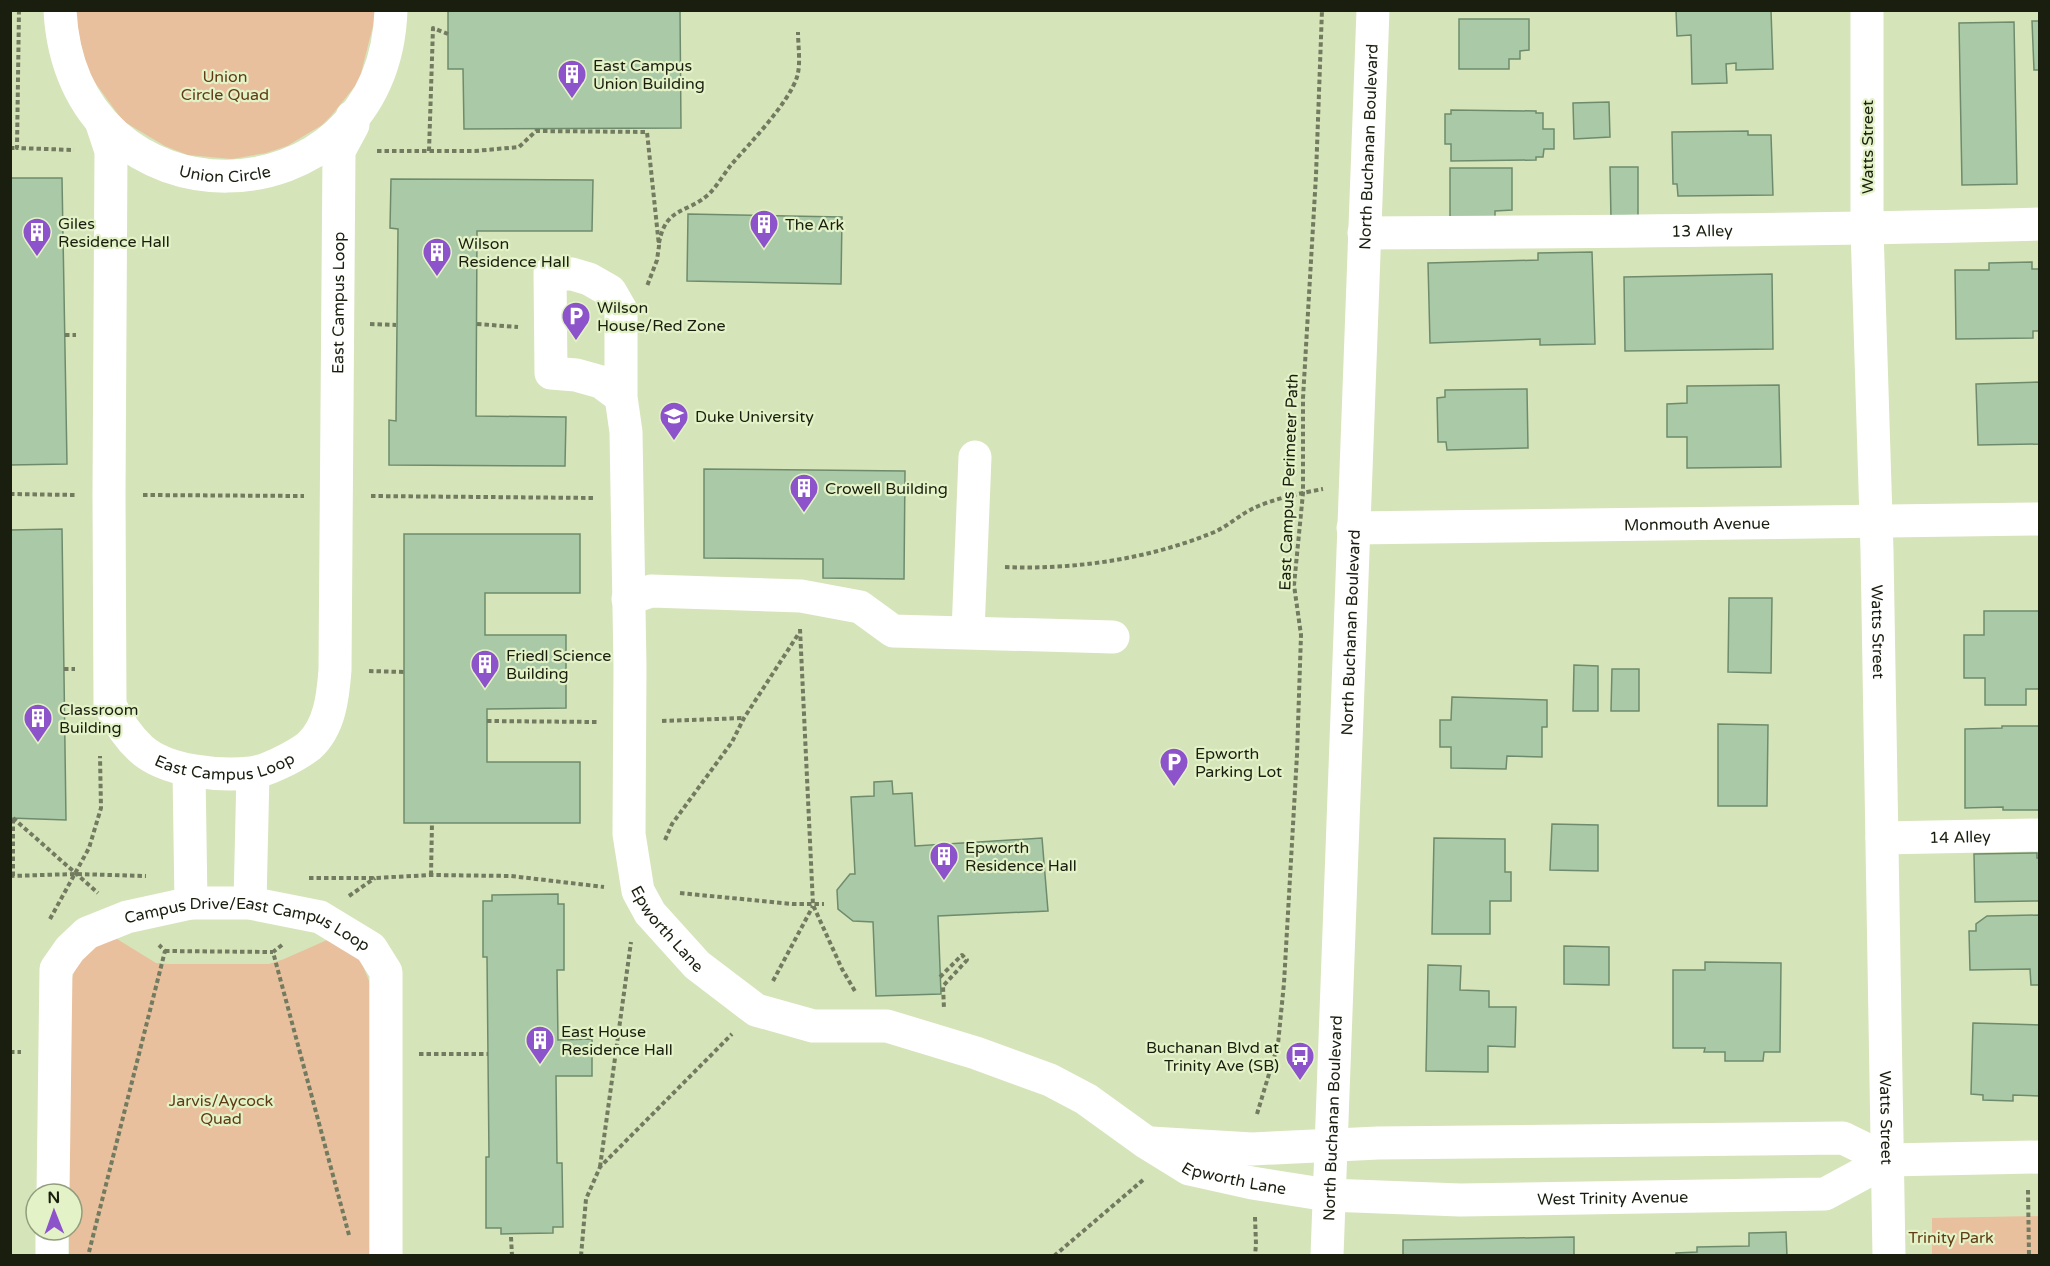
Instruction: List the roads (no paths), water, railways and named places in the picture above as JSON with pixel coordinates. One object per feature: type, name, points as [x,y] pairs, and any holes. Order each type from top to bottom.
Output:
[{"type":"street","name":"Union Circle","points":[[60,10],[61,33],[66,59],[75,83],[100,121],[114,135],[159,164],[210,177],[233,177],[270,171],[293,163],[330,140],[352,117],[371,91],[385,55],[391,10]]},
{"type":"street","name":"North Buchanan Boulevard","points":[[1327,1256],[1373,10]]},
{"type":"street","name":"Watts Street","points":[[1867,10],[1867,229],[1876,522],[1889,1256]]},
{"type":"street","name":"East Campus Loop","points":[[100,121],[111,152],[110,705],[123,730],[143,751],[164,762],[189,771],[253,773],[282,762],[310,745],[326,722],[333,701],[339,152],[353,125],[352,117]]},
{"type":"street","name":"13 Alley","points":[[1364,233],[1568,233],[2040,224]]},
{"type":"street","name":"Epworth Lane","points":[[621,397],[626,432],[630,667],[629,834],[638,891],[650,914],[697,966],[756,1010],[813,1026],[887,1026],[976,1053],[1050,1080],[1086,1099],[1147,1143],[1189,1169],[1252,1183],[1328,1195]]},
{"type":"street","points":[[969,632],[975,457]]},
{"type":"street","name":"Monmouth Avenue","points":[[1353,528],[2040,519]]},
{"type":"street","points":[[628,599],[651,591],[801,596],[860,607],[893,631],[1113,637]]},
{"type":"street","points":[[189,771],[190,890]]},
{"type":"street","points":[[250,903],[253,773]]},
{"type":"street","name":"14 Alley","points":[[1882,838],[2040,835]]},
{"type":"street","name":"Campus Drive/East Campus Loop","points":[[53,1182],[56,969],[87,933],[190,890],[320,917],[370,948],[386,972],[386,1256]]},
{"type":"street","name":"West Trinity Avenue","points":[[1330,1147],[1378,1143],[1843,1138],[1888,1160],[2040,1157]]},
{"type":"street","name":"Epworth Lane","points":[[1147,1143],[1252,1149],[1330,1147]]},
{"type":"street","name":"West Trinity Avenue","points":[[1328,1195],[1460,1200],[1825,1194],[1888,1160]]},
{"type":"place","name":"East Campus Union Building","points":[[572,100]]},
{"type":"place","name":"The Ark","points":[[764,250]]},
{"type":"place","name":"Giles Residence Hall","points":[[37,258]]},
{"type":"place","name":"Wilson Residence Hall","points":[[437,278]]},
{"type":"place","name":"Wilson House/Red Zone","points":[[576,342]]},
{"type":"place","name":"Duke University","points":[[674,442]]},
{"type":"place","name":"Crowell Building","points":[[804,514]]},
{"type":"place","name":"Friedl Science Building","points":[[485,690]]},
{"type":"place","name":"Classroom Building","points":[[38,744]]},
{"type":"place","name":"Epworth Parking Lot","points":[[1174,788]]},
{"type":"place","name":"Epworth Residence Hall","points":[[944,882]]},
{"type":"place","name":"East House Residence Hall","points":[[540,1066]]},
{"type":"place","name":"Buchanan Blvd at Trinity Ave (SB)","points":[[1300,1082]]},
{"type":"park label","name":"Union Circle Quad","points":[[225,85]]},
{"type":"park label","name":"Jarvis/Aycock Quad","points":[[221,1109]]},
{"type":"park label","name":"Trinity Park","points":[[1951,1237]]}]
